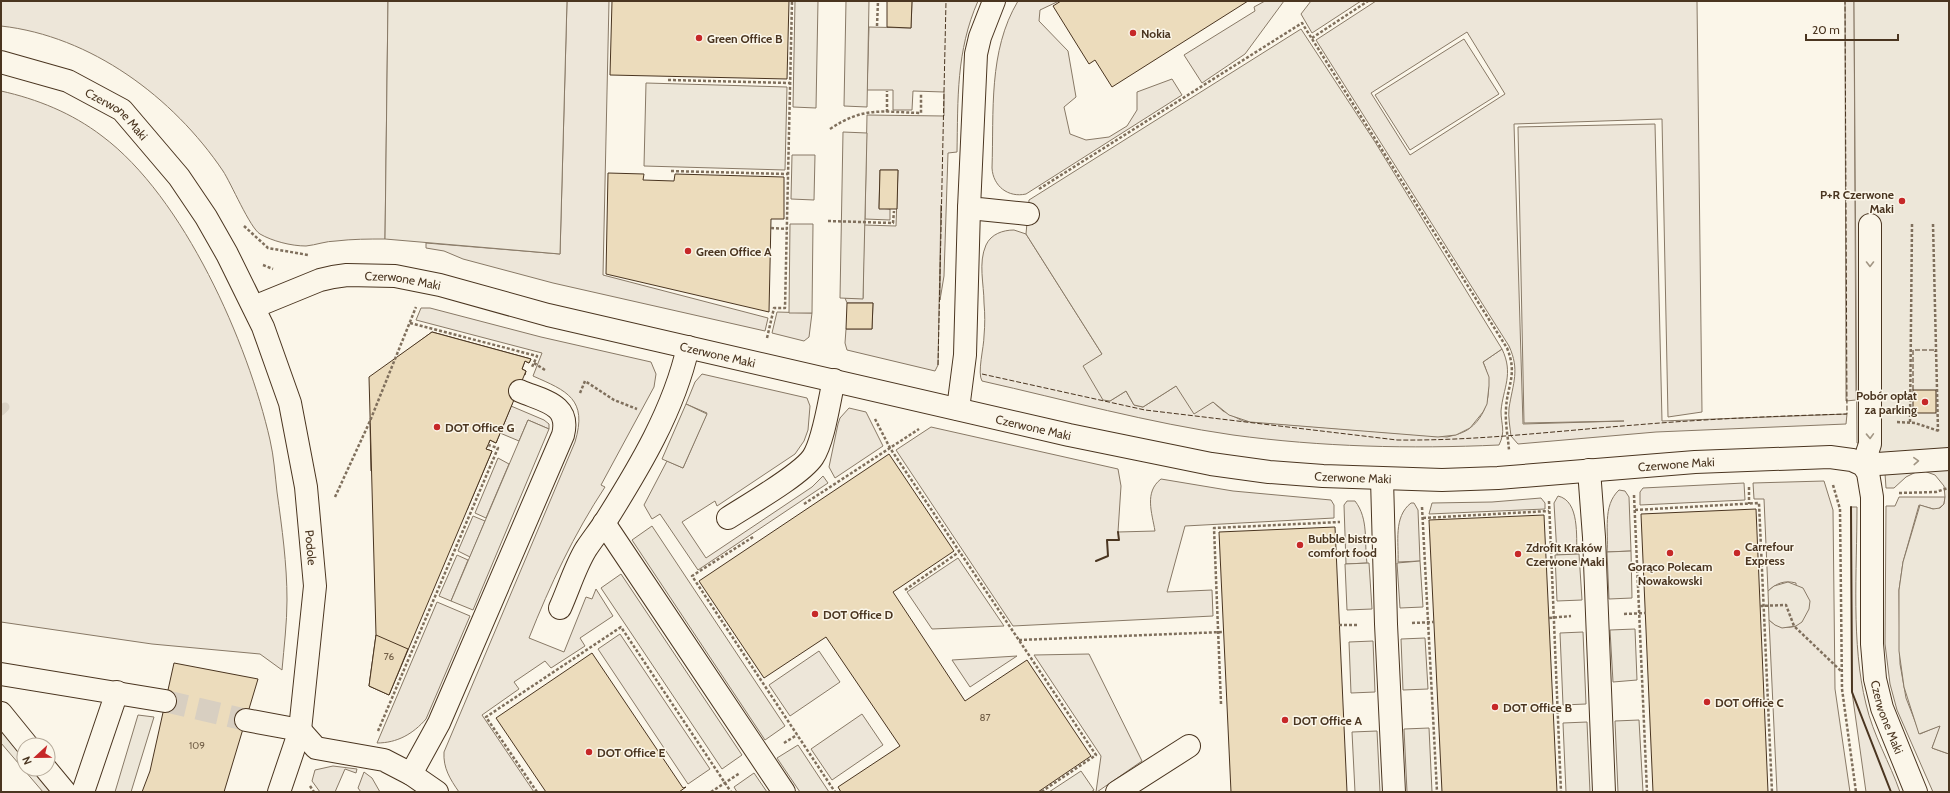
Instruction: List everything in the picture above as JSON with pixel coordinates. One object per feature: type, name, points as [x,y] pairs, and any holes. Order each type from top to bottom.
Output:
[{"type":"street","points":[[958,409],[966,347],[969,208],[976,54],[980,37],[994,1]]},
{"type":"street","name":"Czerwone Maki","points":[[1,62],[68,81],[122,110],[179,177],[228,254],[254,307],[320,280],[333,277],[365,275],[395,276],[440,285],[541,313],[1109,444],[1211,464],[1298,474],[1382,479],[1470,479],[1695,462],[1830,457],[1852,460],[1863,465],[1868,473],[1872,497],[1872,644],[1875,679],[1884,714],[1916,792]]},
{"type":"street","points":[[969,208],[1028,214]]},
{"type":"street","points":[[1870,225],[1870,444],[1863,465],[1949,459]]},
{"type":"street","name":"Podole","points":[[254,307],[290,403],[306,486],[315,586],[300,730],[279,792]]},
{"type":"street","points":[[560,608],[586,550],[639,465],[674,396],[681,376],[688,347]]},
{"type":"street","points":[[728,518],[798,471],[813,457],[820,437],[834,380]]},
{"type":"street","points":[[413,783],[563,435],[566,420],[560,410],[551,404],[520,391]]},
{"type":"street","points":[[1589,470],[1594,537],[1604,792]]},
{"type":"street","points":[[1382,479],[1386,624],[1394,792]]},
{"type":"street","points":[[604,523],[784,792]]},
{"type":"street","points":[[1,674],[165,701]]},
{"type":"street","points":[[83,792],[117,692]]},
{"type":"street","points":[[1,713],[20,737]]},
{"type":"street","points":[[246,720],[300,730],[316,748],[384,760],[413,783],[437,792]]},
{"type":"street","points":[[1117,792],[1189,746]]},
{"type":"street","points":[[53,777],[65,792]]},
{"type":"path","points":[[766,341],[774,308],[785,308],[792,1]]},
{"type":"path","points":[[877,26],[878,1]]},
{"type":"path","points":[[1312,38],[1368,1]]},
{"type":"path","points":[[1034,192],[1302,23],[1507,348],[1512,367],[1512,379],[1506,408],[1509,454]]},
{"type":"path","points":[[668,80],[790,83]]},
{"type":"path","points":[[887,91],[887,112]]},
{"type":"path","points":[[830,129],[845,119],[867,112],[921,113],[921,93]]},
{"type":"path","points":[[671,171],[788,174]]},
{"type":"path","points":[[828,221],[894,223],[894,211]]},
{"type":"path","points":[[243,224],[268,248],[312,255]]},
{"type":"path","points":[[1910,422],[1912,386],[1912,224]]},
{"type":"path","points":[[1933,224],[1938,431]]},
{"type":"path","points":[[770,228],[787,229]]},
{"type":"path","points":[[258,262],[275,270]]},
{"type":"path","points":[[333,502],[370,421],[417,305]]},
{"type":"path","points":[[410,323],[537,356],[532,369],[528,367]]},
{"type":"path","points":[[585,381],[614,400]]},
{"type":"path","points":[[873,415],[890,448],[1096,755],[1041,792]]},
{"type":"path","points":[[1869,423],[1910,422],[1938,431],[1943,431]]},
{"type":"path","points":[[798,508],[922,426]]},
{"type":"path","points":[[375,738],[498,448],[488,444]]},
{"type":"path","points":[[1749,485],[1749,504]]},
{"type":"path","points":[[1892,495],[1899,492],[1936,492],[1949,488]]},
{"type":"path","points":[[1634,490],[1647,792]]},
{"type":"path","points":[[1548,499],[1562,792]]},
{"type":"path","points":[[1635,510],[1759,503],[1772,792]]},
{"type":"path","points":[[1437,792],[1423,518],[1549,511]]},
{"type":"path","points":[[1222,704],[1214,528],[1340,522]]},
{"type":"path","points":[[758,534],[692,576],[835,792]]},
{"type":"path","points":[[905,590],[959,552]]},
{"type":"path","points":[[1760,606],[1786,605],[1794,626],[1842,671]]},
{"type":"path","points":[[537,792],[486,717],[621,627],[731,792]]},
{"type":"path","points":[[1019,640],[1223,632]]},
{"type":"path","points":[[712,792],[725,783]]},
{"type":"shaded area","points":[[1,1],[388,1],[385,239],[348,240],[300,246],[276,241],[260,234],[246,215],[223,171],[203,144],[155,95],[127,74],[98,57],[67,42],[34,32],[1,26]]},
{"type":"shaded area","points":[[388,1],[567,1],[560,254],[385,239]]},
{"type":"shaded area","points":[[567,1],[609,1],[603,275],[768,318],[765,331],[553,283],[463,259],[444,251],[426,248],[426,243],[560,254]]},
{"type":"shaded area","points":[[795,1],[818,1],[816,108],[793,107]]},
{"type":"shaded area","points":[[846,1],[869,1],[867,107],[844,106]]},
{"type":"shaded area","points":[[912,1],[978,1],[971,20],[962,57],[958,94],[957,152],[948,153],[944,276],[940,300],[941,205],[938,365],[935,371],[847,350],[845,343],[846,329],[872,329],[873,303],[847,303],[845,298],[863,298],[864,225],[896,226],[898,170],[880,170],[879,208],[890,209],[890,220],[865,219],[867,115],[944,116],[944,92],[913,91],[912,110],[893,110],[893,90],[867,90],[869,27],[911,28]]},
{"type":"shaded area","points":[[1018,1],[1059,1],[1040,10],[1039,21],[1068,51],[1076,97],[1064,107],[1070,134],[1086,140],[1109,137],[1127,126],[1137,110],[1137,92],[1172,79],[1182,95],[1026,194],[1019,195],[1008,192],[998,185],[992,168],[994,82],[997,61],[1008,20]]},
{"type":"shaded area","points":[[1265,1],[1284,1],[1245,54],[1202,83],[1184,55],[1255,11],[1254,7]]},
{"type":"shaded area","points":[[1311,1],[1361,1],[1312,33],[1301,14]]},
{"type":"shaded area","points":[[1376,1],[1697,1],[1702,412],[1668,417],[1662,119],[1514,124],[1523,424],[1624,421],[1524,423],[1518,127],[1655,124],[1662,421],[1847,414],[1846,424],[1656,432],[1518,444],[1511,436],[1509,422],[1509,408],[1515,370],[1509,346],[1316,40]],"holes":[[[1467,32],[1505,94],[1410,155],[1371,93]]]},
{"type":"shaded area","points":[[1845,1],[1854,1],[1856,400],[1846,401]]},
{"type":"shaded area","name":"P+R Czerwone Maki","points":[[1854,1],[1949,1],[1949,754],[1932,748],[1940,726],[1919,734],[1904,687],[1899,651],[1899,590],[1903,562],[1920,505],[1933,509],[1940,508],[1944,504],[1944,486],[1935,475],[1924,471],[1916,472],[1906,477],[1894,488],[1886,488],[1884,459],[1870,444],[1857,443]]},
{"type":"shaded area","points":[[1301,29],[1375,142],[1502,349],[1483,362],[1489,377],[1489,386],[1487,404],[1483,412],[1470,428],[1456,435],[1438,437],[1250,422],[1229,415],[1213,402],[1194,414],[1176,386],[1143,407],[1134,405],[1126,391],[1110,401],[1103,400],[1083,366],[1102,354],[1026,234],[1029,200]]},
{"type":"shaded area","points":[[1464,39],[1499,94],[1410,150],[1375,95]]},
{"type":"shaded area","points":[[646,83],[787,87],[785,170],[644,166]]},
{"type":"shaded area","points":[[1,91],[28,98],[79,120],[102,136],[132,163],[160,196],[185,233],[208,274],[229,317],[246,360],[260,402],[273,459],[286,573],[287,600],[282,670],[260,654],[152,644],[1,622]]},
{"type":"shaded area","points":[[843,132],[867,133],[863,299],[840,298]]},
{"type":"shaded area","points":[[792,155],[815,155],[814,200],[791,199]]},
{"type":"shaded area","points":[[790,224],[813,224],[812,313],[789,313]]},
{"type":"shaded area","points":[[1014,230],[1026,234],[1102,354],[1110,401],[1126,391],[1134,405],[1143,407],[1176,386],[1213,402],[1223,411],[1243,421],[1447,437],[1468,430],[1477,422],[1482,414],[1486,406],[1489,388],[1483,362],[1502,349],[1507,366],[1507,381],[1501,411],[1503,428],[1499,445],[1432,447],[1366,446],[1300,442],[1233,435],[1139,418],[982,381],[980,366],[984,341],[985,311],[982,259],[988,241],[994,235]]},
{"type":"shaded area","points":[[421,308],[430,308],[541,337],[651,362],[656,374],[654,387],[601,485],[605,487],[563,560],[529,638],[564,652],[586,597],[592,599],[596,589],[613,616],[580,638],[585,646],[551,668],[545,661],[514,682],[519,689],[482,715],[534,792],[459,792],[448,773],[444,752],[575,442],[579,416],[572,398],[565,392],[533,376],[542,353],[416,320]]},
{"type":"shaded area","points":[[777,312],[812,313],[809,337],[804,341],[772,333]]},
{"type":"shaded area","points":[[702,374],[807,398],[810,406],[808,430],[804,441],[795,454],[717,506],[715,501],[682,522],[706,558],[812,487],[823,476],[828,483],[698,570],[660,514],[652,519],[644,505],[667,461],[683,468],[707,413],[686,404],[695,382]]},
{"type":"shaded area","points":[[686,404],[707,414],[683,468],[662,459]]},
{"type":"shaded area","points":[[511,406],[544,420],[549,424],[549,429],[528,420],[519,441],[500,433]]},
{"type":"shaded area","points":[[849,408],[866,412],[883,446],[835,478],[829,467],[840,418]]},
{"type":"shaded area","points":[[528,420],[549,429],[473,610],[451,601]]},
{"type":"shaded area","points":[[931,427],[1118,469],[1121,486],[1118,532],[1155,531],[1150,503],[1152,490],[1161,479],[1233,491],[1331,500],[1334,505],[1334,518],[1185,526],[1167,592],[1212,590],[1213,616],[1013,626],[896,450]]},
{"type":"shaded area","points":[[498,458],[509,464],[486,518],[475,513]]},
{"type":"shaded area","points":[[1824,481],[1833,510],[1835,689],[1850,792],[1777,792],[1769,620],[1782,627],[1796,626],[1796,583],[1781,583],[1768,591],[1764,499],[1754,499],[1753,483]]},
{"type":"shaded area","points":[[1744,483],[1745,500],[1640,505],[1640,492],[1643,488]]},
{"type":"shaded area","points":[[1619,490],[1625,491],[1629,497],[1631,551],[1607,552],[1608,511],[1614,496]]},
{"type":"shaded area","points":[[1558,496],[1565,499],[1573,512],[1576,529],[1577,554],[1557,555],[1554,503]]},
{"type":"shaded area","points":[[1899,497],[1945,497],[1944,504],[1937,510],[1919,505],[1903,562],[1899,590],[1900,664],[1906,698],[1920,734],[1941,725],[1932,748],[1949,754],[1949,792],[1933,792],[1897,710],[1890,684],[1885,644],[1886,506],[1895,506]]},
{"type":"shaded area","points":[[1541,498],[1545,503],[1545,509],[1429,514],[1432,503],[1492,502]]},
{"type":"shaded area","points":[[1347,501],[1355,501],[1362,515],[1365,531],[1367,563],[1346,564],[1344,505]]},
{"type":"shaded area","points":[[1411,503],[1414,503],[1418,510],[1420,561],[1398,562],[1399,523],[1405,509]]},
{"type":"shaded area","points":[[1851,507],[1857,507],[1856,607],[1858,657],[1861,681],[1873,727],[1900,792],[1866,792],[1852,692]]},
{"type":"shaded area","points":[[473,516],[485,521],[470,557],[458,551]]},
{"type":"shaded area","points":[[652,526],[785,726],[765,740],[632,540]]},
{"type":"shaded area","points":[[1631,551],[1632,598],[1609,599],[1607,552]]},
{"type":"shaded area","points":[[1579,554],[1582,600],[1557,601],[1555,555]]},
{"type":"shaded area","points":[[457,555],[468,560],[451,601],[439,596]]},
{"type":"shaded area","points":[[958,558],[1004,626],[932,629],[907,592]]},
{"type":"shaded area","points":[[1420,561],[1423,607],[1400,608],[1397,563]]},
{"type":"shaded area","points":[[1369,563],[1372,609],[1347,610],[1345,564]]},
{"type":"shaded area","points":[[621,574],[742,755],[722,769],[601,588]]},
{"type":"shaded area","points":[[1788,582],[1803,588],[1810,601],[1809,609],[1802,622],[1796,626],[1782,628],[1769,620],[1768,591],[1774,586]]},
{"type":"shaded area","points":[[437,602],[470,616],[426,719],[416,729],[404,737],[384,743],[377,743]]},
{"type":"shaded area","points":[[1635,629],[1637,680],[1613,682],[1610,630]]},
{"type":"shaded area","points":[[1583,632],[1586,704],[1563,705],[1560,633]]},
{"type":"shaded area","points":[[620,634],[710,769],[688,784],[598,649]]},
{"type":"shaded area","points":[[1425,638],[1428,689],[1403,690],[1401,639]]},
{"type":"shaded area","points":[[1373,641],[1375,692],[1351,693],[1349,642]]},
{"type":"shaded area","points":[[819,651],[840,682],[790,716],[769,685]]},
{"type":"shaded area","points":[[1089,654],[1142,761],[1097,792],[1101,756],[1034,655]]},
{"type":"shaded area","points":[[1017,656],[970,687],[952,660]]},
{"type":"shaded area","points":[[862,714],[883,745],[832,780],[811,749]]},
{"type":"shaded area","points":[[138,715],[154,717],[131,792],[115,792]]},
{"type":"shaded area","points":[[1639,720],[1643,792],[1618,792],[1615,721]]},
{"type":"shaded area","points":[[1,722],[16,740],[16,760],[1,743]]},
{"type":"shaded area","points":[[1587,722],[1590,792],[1566,792],[1563,723]]},
{"type":"shaded area","points":[[1429,728],[1432,792],[1407,792],[1404,729]]},
{"type":"shaded area","points":[[1377,731],[1380,792],[1355,792],[1352,732]]},
{"type":"shaded area","points":[[798,745],[829,792],[800,792],[777,758]]},
{"type":"shaded area","points":[[333,766],[357,769],[356,773],[345,769],[335,792],[320,792],[312,781],[315,770]]},
{"type":"shaded area","points":[[1081,771],[1094,790],[1091,792],[1049,792]]},
{"type":"shaded area","points":[[364,772],[372,778],[380,792],[361,792],[358,788]]},
{"type":"shaded area","points":[[754,773],[767,792],[737,792],[734,787]]},
{"type":"shaded area","points":[[30,777],[47,777],[59,792],[43,792]]},
{"type":"building","name":"Green Office B","points":[[612,1],[789,1],[787,79],[610,75]]},
{"type":"building","points":[[887,1],[912,1],[911,28],[887,27]]},
{"type":"building","name":"Nokia","points":[[1061,1],[1248,1],[1112,87],[1095,60],[1089,64],[1053,6]]},
{"type":"building","points":[[880,170],[898,170],[897,209],[879,209]]},
{"type":"building","name":"Green Office A","points":[[608,173],[644,174],[643,180],[674,181],[675,174],[784,177],[784,219],[771,219],[769,312],[606,274]]},
{"type":"building","points":[[847,303],[873,303],[872,329],[846,329]]},
{"type":"building","name":"DOT Office G","points":[[432,332],[531,359],[529,363],[525,361],[522,369],[526,371],[525,375],[489,360],[477,390],[512,404],[496,443],[490,440],[486,449],[492,451],[467,510],[435,518],[371,471],[370,421],[397,358]]},
{"type":"building","points":[[432,332],[531,359],[529,363],[525,361],[522,369],[526,371],[496,443],[490,440],[486,449],[492,451],[389,695],[369,686],[376,635],[369,377]]},
{"type":"building","name":"Pobór opłat za parking","points":[[1913,390],[1936,390],[1936,413],[1913,413]]},
{"type":"building","name":"DOT Office D","points":[[889,454],[954,551],[893,592],[965,701],[1027,660],[1091,756],[1038,792],[841,792],[838,787],[900,746],[826,637],[764,678],[699,581]]},
{"type":"building","name":"DOT Office C","points":[[1756,509],[1768,792],[1653,792],[1641,514]]},
{"type":"building","name":"DOT Office B","points":[[1544,515],[1557,792],[1442,792],[1429,520]]},
{"type":"building","name":"DOT Office A","points":[[1335,527],[1347,792],[1231,792],[1219,532]]},
{"type":"building","points":[[376,635],[408,649],[389,695],[369,686]]},
{"type":"building","name":"DOT Office E","points":[[592,653],[683,788],[686,787],[679,792],[546,792],[496,718]]},
{"type":"building","points":[[174,663],[258,679],[224,792],[142,792],[150,771]]},
{"type":"waterway","points":[[1,411],[5,407]]},
{"type":"tunnel","points":[[165,701],[246,720]]},
{"type":"fence","points":[[938,365],[946,1]]},
{"type":"fence","points":[[982,374],[1145,410],[1397,440],[1457,439],[1688,421],[1847,414],[1845,1]]},
{"type":"fence","points":[[1913,390],[1913,350],[1935,350],[1935,352]]},
{"type":"wall","points":[[1851,507],[1852,692],[1891,792]]},
{"type":"wall","points":[[1096,561],[1108,556],[1107,540],[1119,540],[1118,532]]},
{"type":"place","name":"Nokia","points":[[1133,33]]},
{"type":"place","name":"Green Office B","points":[[699,38]]},
{"type":"place","name":"P+R Czerwone Maki","points":[[1902,201]]},
{"type":"place","name":"Green Office A","points":[[688,251]]},
{"type":"place","name":"Pobór opłat za parking","points":[[1925,402]]},
{"type":"place","name":"DOT Office G","points":[[437,427]]},
{"type":"place","name":"Bubble bistro comfort food","points":[[1300,545]]},
{"type":"place","name":"Gorąco Polecam Nowakowski","points":[[1670,553]]},
{"type":"place","name":"Carrefour Express","points":[[1737,553]]},
{"type":"place","name":"Zdrofit Kraków Czerwone Maki","points":[[1518,554]]},
{"type":"place","name":"DOT Office D","points":[[815,614]]},
{"type":"place","name":"DOT Office C","points":[[1707,702]]},
{"type":"place","name":"DOT Office B","points":[[1495,707]]},
{"type":"place","name":"DOT Office A","points":[[1285,720]]},
{"type":"place","name":"DOT Office E","points":[[589,752]]}]
